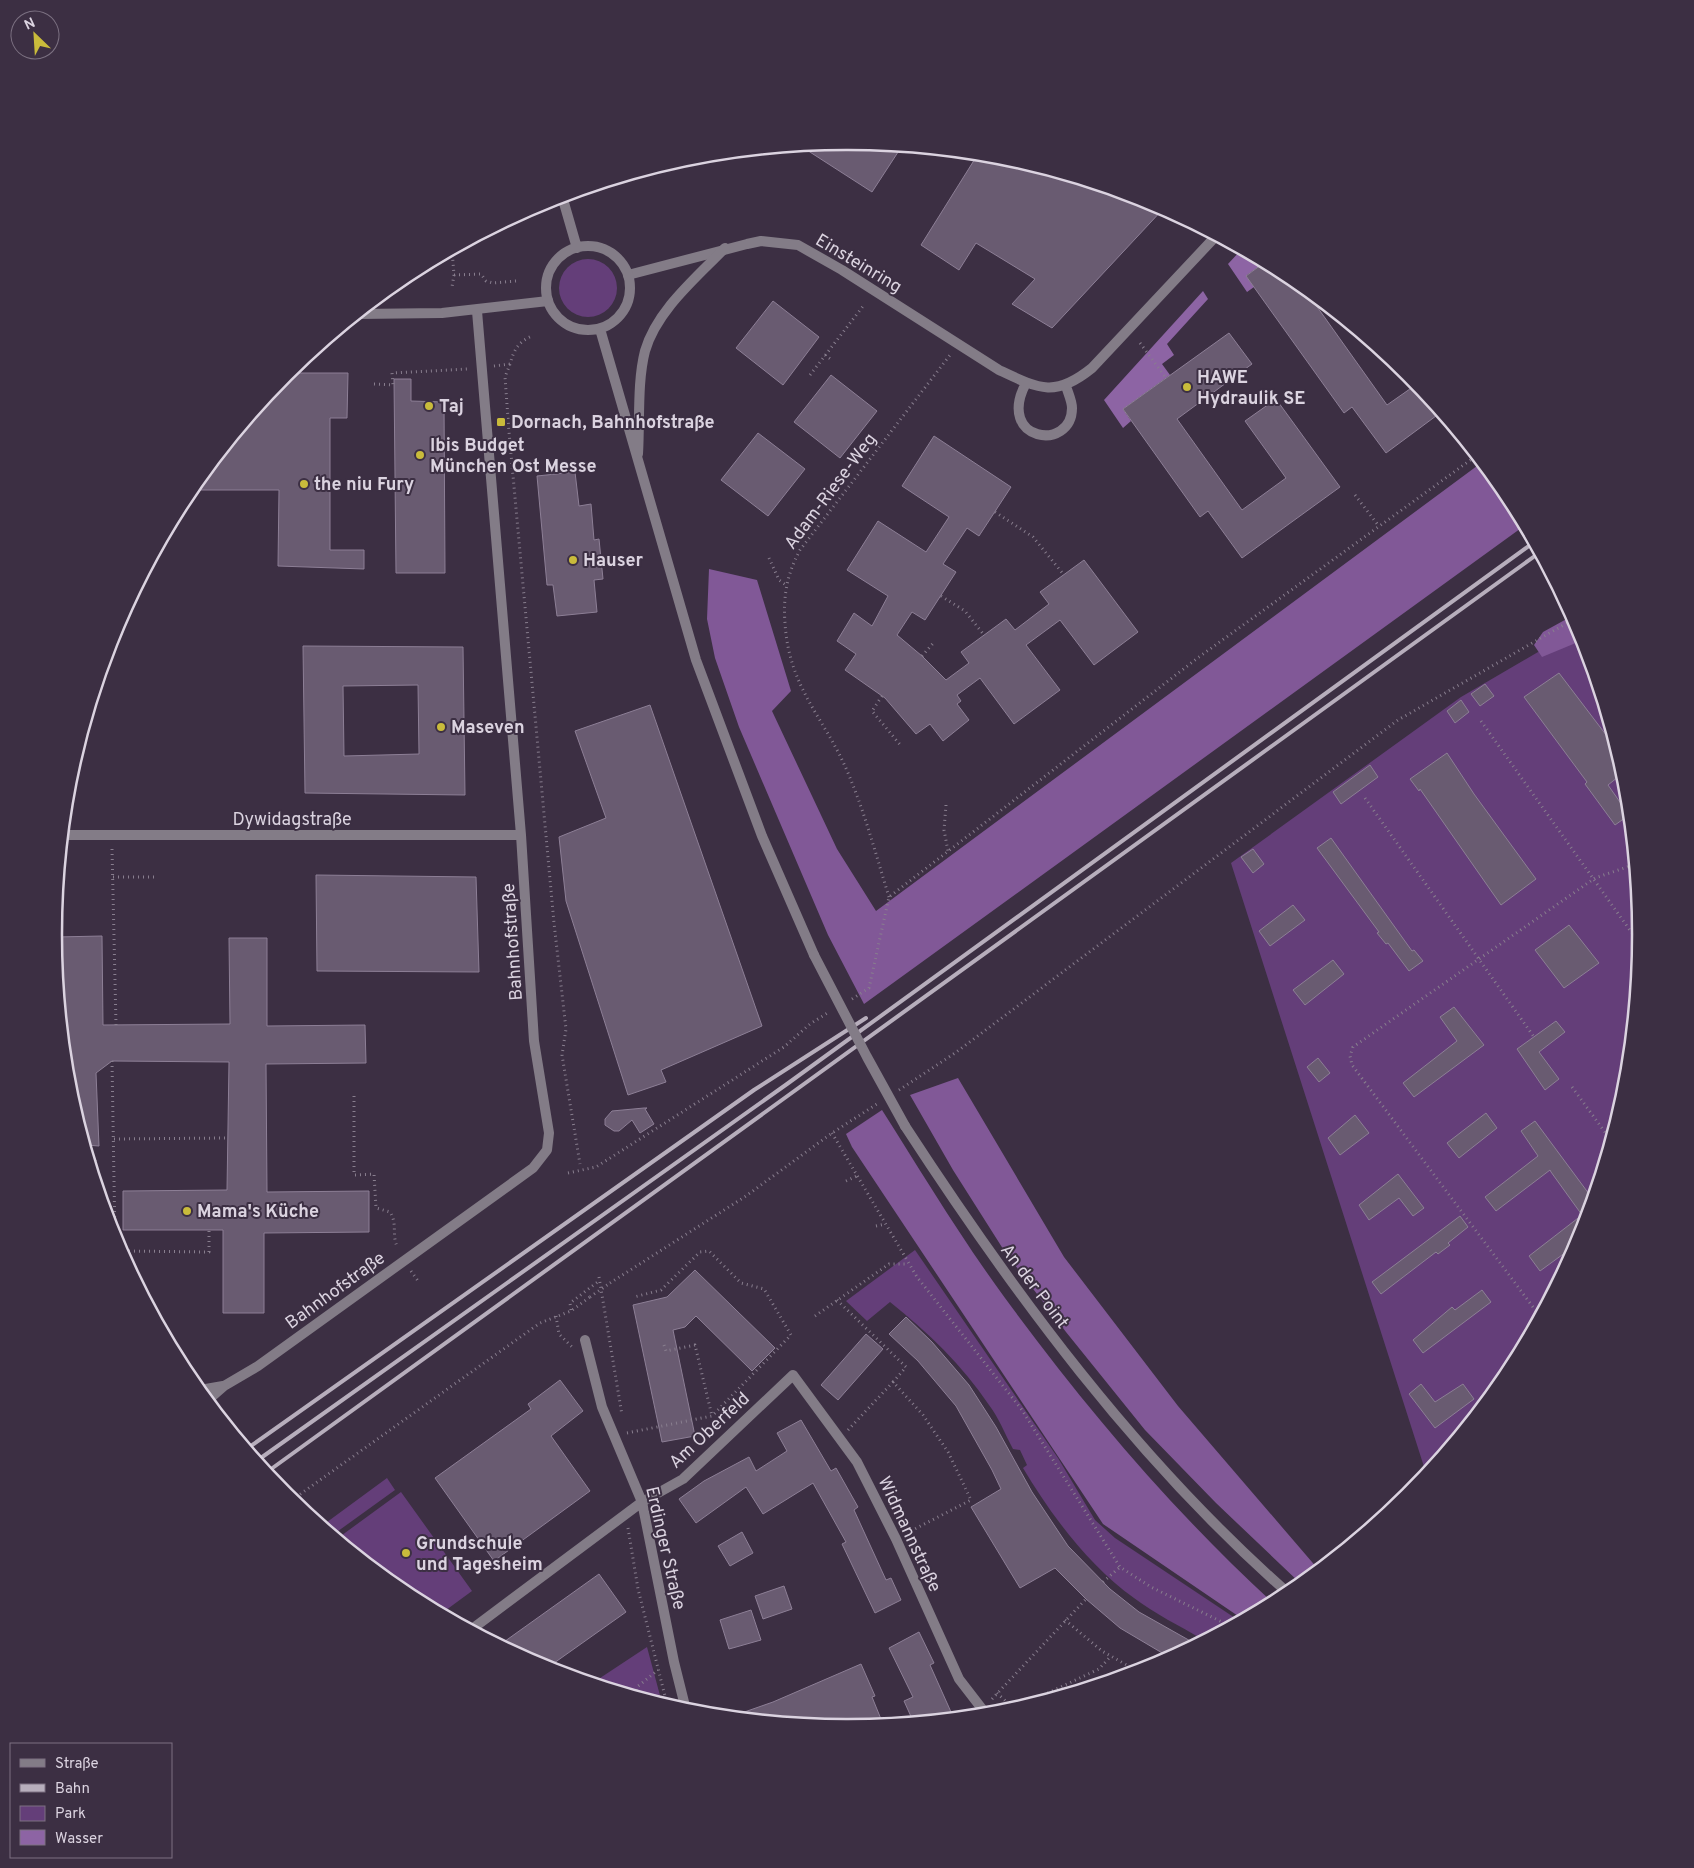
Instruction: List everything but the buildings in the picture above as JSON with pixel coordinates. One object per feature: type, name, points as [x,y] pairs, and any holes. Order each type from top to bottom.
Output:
[{"type":"street","points":[[564,203],[577,248]]},
{"type":"street","points":[[1026,383],[1018,402],[1019,416],[1026,429],[1032,433],[1046,436],[1060,431],[1069,421],[1072,406],[1066,386],[1092,368],[1212,240]]},
{"type":"street","name":"Einsteinring","points":[[628,275],[725,248],[761,241],[798,246],[999,370],[1026,383],[1052,389],[1066,386]]},
{"type":"street","points":[[593,246],[608,251],[617,257],[628,275],[630,298],[626,308],[614,321],[600,329],[578,330],[568,326],[559,319],[548,301],[547,279],[551,268],[562,256],[577,248],[593,246]]},
{"type":"street","points":[[638,463],[641,372],[646,350],[664,314],[725,248]]},
{"type":"street","points":[[367,314],[477,311],[548,301]]},
{"type":"street","name":"Bahnhofstraße","points":[[213,1395],[224,1386],[258,1366],[533,1168],[546,1150],[549,1133],[534,1040],[521,835],[488,425],[480,367],[477,311]]},
{"type":"street","name":"An der Point","points":[[600,329],[696,660],[762,836],[814,955],[862,1049],[905,1126],[1002,1271],[1086,1379],[1160,1466],[1250,1559],[1281,1587]]},
{"type":"street","name":"Dywidagstraße","points":[[69,835],[521,835]]},
{"type":"street","name":"Erdinger Straße","points":[[585,1340],[602,1407],[642,1502],[674,1662],[684,1701]]},
{"type":"street","name":"Am Oberfeld","points":[[477,1625],[642,1502],[683,1479],[793,1375]]},
{"type":"street","name":"Widmannstraße","points":[[793,1375],[857,1462],[896,1539],[959,1679],[980,1706]]},
{"type":"street","points":[[208,1389],[224,1386]]},
{"type":"path","points":[[452,287],[454,275],[453,257]]},
{"type":"path","points":[[454,275],[481,274],[486,281],[494,283],[516,281]]},
{"type":"path","points":[[810,375],[864,305]]},
{"type":"path","points":[[532,336],[521,341],[514,352],[505,377],[554,923],[566,1029],[562,1055],[580,1164]]},
{"type":"path","points":[[1140,343],[1166,378]]},
{"type":"path","name":"Adam-Riese-Weg","points":[[889,896],[864,816],[847,771],[793,671],[786,642],[784,612],[786,585],[789,571],[800,550],[959,344]]},
{"type":"path","points":[[825,355],[832,360]]},
{"type":"path","points":[[374,384],[393,385],[392,373],[461,370],[510,364]]},
{"type":"path","points":[[844,1003],[869,988],[889,896],[1199,657],[1378,525],[1471,459]]},
{"type":"path","points":[[1355,494],[1378,525]]},
{"type":"path","points":[[994,512],[1034,537],[1064,575]]},
{"type":"path","points":[[769,558],[779,580],[786,585]]},
{"type":"path","points":[[941,596],[965,611],[984,635]]},
{"type":"path","points":[[898,1091],[955,1053],[1398,720],[1567,623]]},
{"type":"path","points":[[922,656],[935,641]]},
{"type":"path","points":[[882,696],[872,711],[902,747]]},
{"type":"path","points":[[1481,721],[1595,878],[1632,933]]},
{"type":"path","points":[[1365,798],[1480,956],[1534,1036]]},
{"type":"path","points":[[946,806],[944,830],[948,851]]},
{"type":"path","points":[[111,836],[116,1025]]},
{"type":"path","points":[[1535,1311],[1352,1066],[1353,1047],[1480,956],[1595,878],[1628,867]]},
{"type":"path","points":[[113,877],[155,877]]},
{"type":"path","points":[[568,1173],[596,1167],[784,1047],[810,1024],[836,1008]]},
{"type":"path","points":[[112,1061],[115,1215]]},
{"type":"path","points":[[1572,1087],[1606,1133]]},
{"type":"path","points":[[354,1096],[354,1175],[374,1174],[376,1208],[390,1212],[395,1220],[395,1244]]},
{"type":"path","points":[[299,1495],[540,1323],[571,1311],[610,1283],[746,1196],[881,1101]]},
{"type":"path","points":[[832,1134],[917,1277],[1022,1410],[1120,1567],[1151,1587],[1222,1623]]},
{"type":"path","points":[[114,1139],[227,1138]]},
{"type":"path","points":[[846,1181],[857,1176]]},
{"type":"path","points":[[876,1226],[885,1224]]},
{"type":"path","points":[[130,1251],[209,1252],[209,1230]]},
{"type":"path","points":[[627,1433],[712,1416],[791,1335],[764,1289],[741,1283],[709,1251],[700,1252],[661,1290],[634,1297]]},
{"type":"path","points":[[815,1316],[889,1264],[909,1264]]},
{"type":"path","points":[[571,1311],[570,1303],[599,1279],[618,1396]]},
{"type":"path","points":[[837,1300],[906,1367],[840,1438]]},
{"type":"path","points":[[556,1316],[559,1334],[572,1347]]},
{"type":"path","points":[[664,1345],[666,1352],[695,1345],[712,1416]]},
{"type":"path","points":[[893,1382],[923,1414],[948,1452],[971,1500],[896,1539]]},
{"type":"path","points":[[1103,1582],[1120,1567]]},
{"type":"path","points":[[988,1705],[997,1693],[1086,1599]]},
{"type":"path","points":[[1065,1620],[1111,1656],[1128,1666]]},
{"type":"path","points":[[1047,1693],[1099,1668],[1111,1656]]},
{"type":"path","points":[[636,1690],[637,1687],[658,1670]]},
{"type":"path","points":[[997,1693],[1007,1701]]},
{"type":"green space","points":[[588,259],[599,261],[612,272],[617,288],[615,299],[604,312],[588,317],[577,315],[564,304],[559,288],[561,277],[572,264]]},
{"type":"green space","points":[[1571,632],[1590,682],[1605,731],[1625,832],[1632,934],[1630,985],[1625,1036],[1605,1137],[1590,1186],[1572,1234],[1551,1281],[1499,1370],[1469,1412],[1424,1466],[1231,863],[1461,697]]},
{"type":"green space","points":[[915,1250],[1058,1458],[1095,1520],[1115,1538],[1233,1616],[1197,1636],[1150,1609],[1117,1585],[1086,1555],[1046,1504],[1023,1468],[1027,1465],[1020,1450],[1013,1449],[993,1410],[979,1390],[944,1350],[890,1302],[867,1321],[846,1301]]},
{"type":"green space","points":[[387,1478],[395,1490],[338,1531],[327,1522]]},
{"type":"green space","points":[[401,1492],[472,1591],[448,1609],[411,1586],[343,1534]]},
{"type":"green space","points":[[647,1647],[660,1696],[644,1692],[599,1678]]},
{"type":"shaded area","points":[[1476,466],[1499,498],[1519,530],[864,1004],[828,935],[739,727],[715,658],[707,619],[709,569],[757,580],[791,691],[772,711],[837,849],[876,911]]},
{"type":"shaded area","points":[[1566,620],[1575,643],[1542,657],[1534,645],[1543,632]]},
{"type":"shaded area","points":[[958,1078],[1064,1257],[1178,1406],[1314,1564],[1295,1578],[1216,1503],[1145,1430],[1066,1332],[1005,1252],[953,1170],[910,1095]]},
{"type":"shaded area","points":[[882,1110],[973,1252],[1005,1298],[1066,1378],[1098,1418],[1165,1494],[1266,1596],[1236,1615],[1103,1524],[852,1147],[846,1134]]},
{"type":"water","points":[[1237,254],[1258,267],[1247,275],[1254,287],[1247,292],[1228,264]]},
{"type":"water","points":[[1203,291],[1208,299],[1167,344],[1174,355],[1162,364],[1170,375],[1123,409],[1131,421],[1123,428],[1104,400]]},
{"type":"railway","points":[[262,1457],[787,1084],[1528,546]]},
{"type":"railway","points":[[273,1468],[1534,557]]},
{"type":"railway","points":[[252,1445],[754,1090],[866,1018]]},
{"type":"place","name":"HAWE Hydraulik SE","points":[[1187,387]]},
{"type":"place","name":"Taj","points":[[429,406]]},
{"type":"place","name":"Dornach, Bahnhofstraße","points":[[501,422]]},
{"type":"place","name":"Ibis Budget München Ost Messe","points":[[420,455]]},
{"type":"place","name":"the niu Fury","points":[[304,484]]},
{"type":"place","name":"Hauser","points":[[573,560]]},
{"type":"place","name":"Maseven","points":[[441,727]]},
{"type":"place","name":"Mama's Küche","points":[[187,1211]]},
{"type":"place","name":"Grundschule und Tagesheim","points":[[406,1553]]}]
